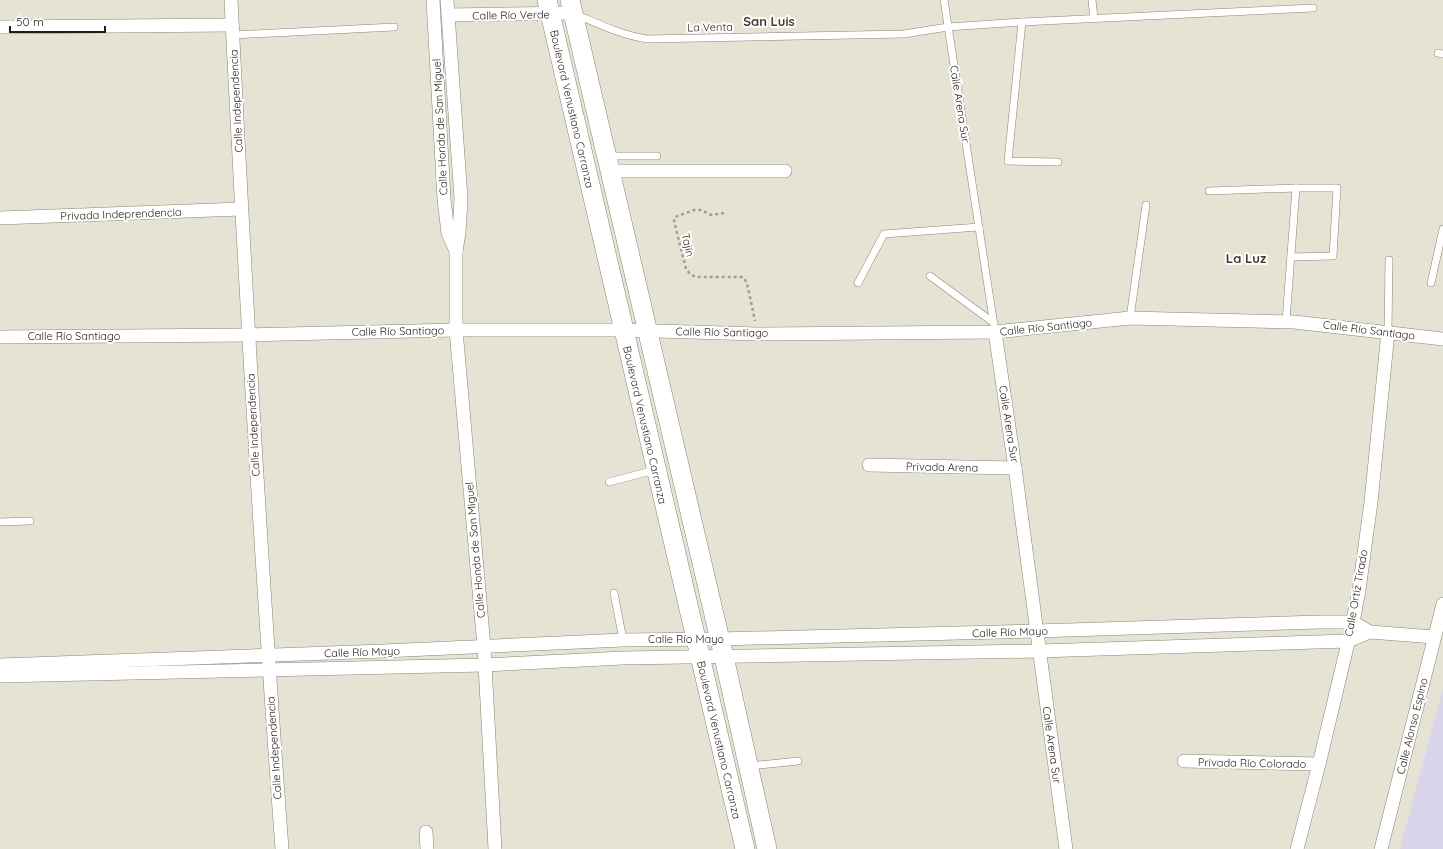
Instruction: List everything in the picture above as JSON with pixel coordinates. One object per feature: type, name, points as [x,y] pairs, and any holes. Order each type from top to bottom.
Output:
[{"type":"main road","name":"Boulevard Venustiano Carranza","points":[[548,7],[699,658],[745,849]]},
{"type":"main road","name":"Boulevard Venustiano Carranza","points":[[572,7],[722,648],[767,849]]},
{"type":"street","name":"Calle Independencia","points":[[231,0],[241,209],[267,655],[282,849]]},
{"type":"street","name":"Calle Honda de San Miguel","points":[[433,0],[444,198],[448,233],[456,251]]},
{"type":"street","name":"Calle Honda de San Miguel","points":[[447,0],[461,199],[459,233],[456,251],[456,330],[484,647],[495,849]]},
{"type":"street","name":"Calle Río Verde","points":[[448,15],[548,7],[572,7]]},
{"type":"street","points":[[0,27],[233,30]]},
{"type":"street","points":[[608,163],[785,171]]},
{"type":"street","name":"Privada Indeprendencia","points":[[0,218],[241,209]]},
{"type":"street","name":"Calle Río Santiago","points":[[0,337],[248,335],[456,330],[648,330],[757,334],[994,328],[1130,318],[1286,321],[1443,339]]},
{"type":"street","name":"Calle Arena Sur","points":[[994,328],[1015,468],[1066,849]]},
{"type":"street","name":"Calle Ortiz Tirado","points":[[1297,849],[1353,622],[1359,590],[1371,502],[1388,332]]},
{"type":"street","name":"Privada Arena","points":[[869,465],[1015,468]]},
{"type":"street","name":"Calle Alonso Espino","points":[[1381,849],[1443,604]]},
{"type":"street","name":"Calle Río Mayo","points":[[0,676],[484,665],[623,658],[699,658],[722,648],[1037,631],[1353,622],[1370,632],[1434,637]]},
{"type":"street","name":"Calle Río Mayo","points":[[0,665],[484,647],[623,640],[695,639],[722,648],[1039,651],[1348,641],[1370,632]]},
{"type":"street","points":[[623,640],[623,658]]},
{"type":"street","name":"Privada Río Colorado","points":[[1184,761],[1319,764]]},
{"type":"street","points":[[426,832],[427,849]]},
{"type":"lane","name":"Calle Arena Sur","points":[[944,0],[994,328]]},
{"type":"lane","points":[[1092,0],[1094,18]]},
{"type":"lane","name":"La Venta","points":[[572,7],[619,33],[647,39],[904,34],[948,27],[1022,22],[1313,8]]},
{"type":"lane","points":[[1022,22],[1008,161],[1058,162]]},
{"type":"lane","points":[[233,30],[394,27]]},
{"type":"lane","points":[[608,163],[657,156]]},
{"type":"lane","points":[[1286,321],[1296,188]]},
{"type":"lane","points":[[1209,191],[1337,188],[1333,256],[1291,256]]},
{"type":"lane","points":[[1130,318],[1146,204]]},
{"type":"lane","points":[[858,283],[884,234],[979,227]]},
{"type":"lane","points":[[1431,283],[1443,229]]},
{"type":"lane","points":[[1388,332],[1389,260]]},
{"type":"lane","points":[[930,276],[994,328]]},
{"type":"lane","points":[[609,482],[656,470]]},
{"type":"lane","points":[[0,522],[30,521]]},
{"type":"lane","points":[[614,593],[623,640]]},
{"type":"lane","points":[[748,766],[798,761]]},
{"type":"path","name":"Tajín","points":[[724,213],[710,215],[701,210],[694,210],[679,214],[674,218],[686,269],[691,275],[697,277],[740,276],[745,279],[757,334]]},
{"type":"shaded area","points":[[1443,688],[1443,849],[1400,849]]},
{"type":"district","name":"San Luis","points":[[769,21]]},
{"type":"district","name":"La Luz","points":[[1246,258]]}]
